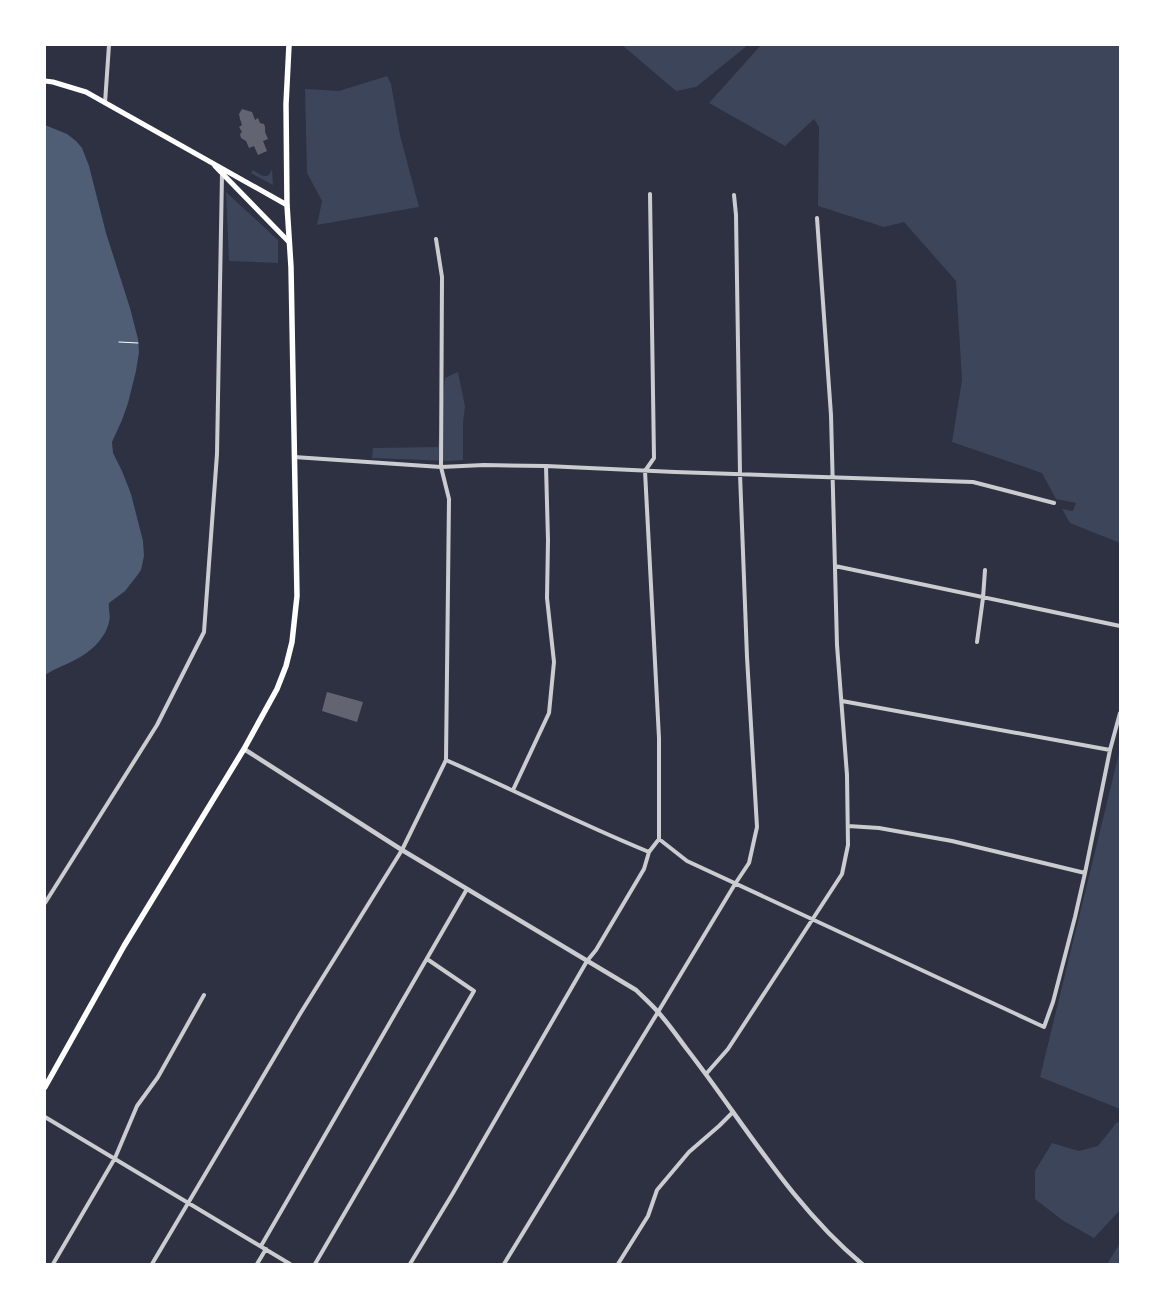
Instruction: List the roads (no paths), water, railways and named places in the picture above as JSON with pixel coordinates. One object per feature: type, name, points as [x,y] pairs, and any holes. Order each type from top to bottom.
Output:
[{"type":"main road","points":[[45,1087],[124,946],[244,749],[277,689],[286,666],[292,642],[297,596],[287,205],[286,104],[289,45]]},
{"type":"main road","points":[[45,81],[86,92],[287,205]]},
{"type":"main road","points":[[211,162],[289,242]]},
{"type":"street","points":[[106,103],[109,45]]},
{"type":"street","points":[[45,903],[157,726],[204,632],[217,454],[222,174]]},
{"type":"street","points":[[410,1264],[587,961],[596,950],[644,869],[649,852],[659,839],[659,738],[645,471],[654,458],[650,194]]},
{"type":"street","points":[[504,1264],[750,862],[757,827],[747,657],[740,474],[736,215],[734,195]]},
{"type":"street","points":[[706,1074],[728,1049],[842,874],[848,845],[847,775],[837,645],[831,415],[817,218]]},
{"type":"street","points":[[152,1264],[300,1014],[402,850],[446,760],[449,499],[441,468],[442,277],[436,239]]},
{"type":"street","points":[[294,457],[441,468],[484,465],[546,466],[973,482],[1054,503]]},
{"type":"street","points":[[513,790],[549,713],[554,662],[547,598],[546,466]]},
{"type":"street","points":[[835,566],[1120,626]]},
{"type":"street","points":[[977,642],[985,570]]},
{"type":"street","points":[[842,701],[1110,750]]},
{"type":"street","points":[[659,839],[687,861],[1044,1027],[1053,1002],[1085,873],[1110,750],[1120,713]]},
{"type":"street","points":[[244,749],[402,850],[636,990],[658,1012],[706,1074],[770,1164],[810,1214],[842,1247],[862,1264]]},
{"type":"street","points":[[446,760],[600,832],[649,852]]},
{"type":"street","points":[[848,826],[879,828],[952,841],[1085,873]]},
{"type":"street","points":[[261,1246],[467,889]]},
{"type":"street","points":[[315,1264],[474,990],[427,959]]},
{"type":"street","points":[[53,1264],[115,1158],[137,1106],[158,1077],[204,995]]},
{"type":"street","points":[[618,1264],[648,1216],[657,1190],[689,1152],[733,1112]]},
{"type":"street","points":[[45,1117],[290,1264]]},
{"type":"street","points":[[257,1264],[266,1249]]}]
